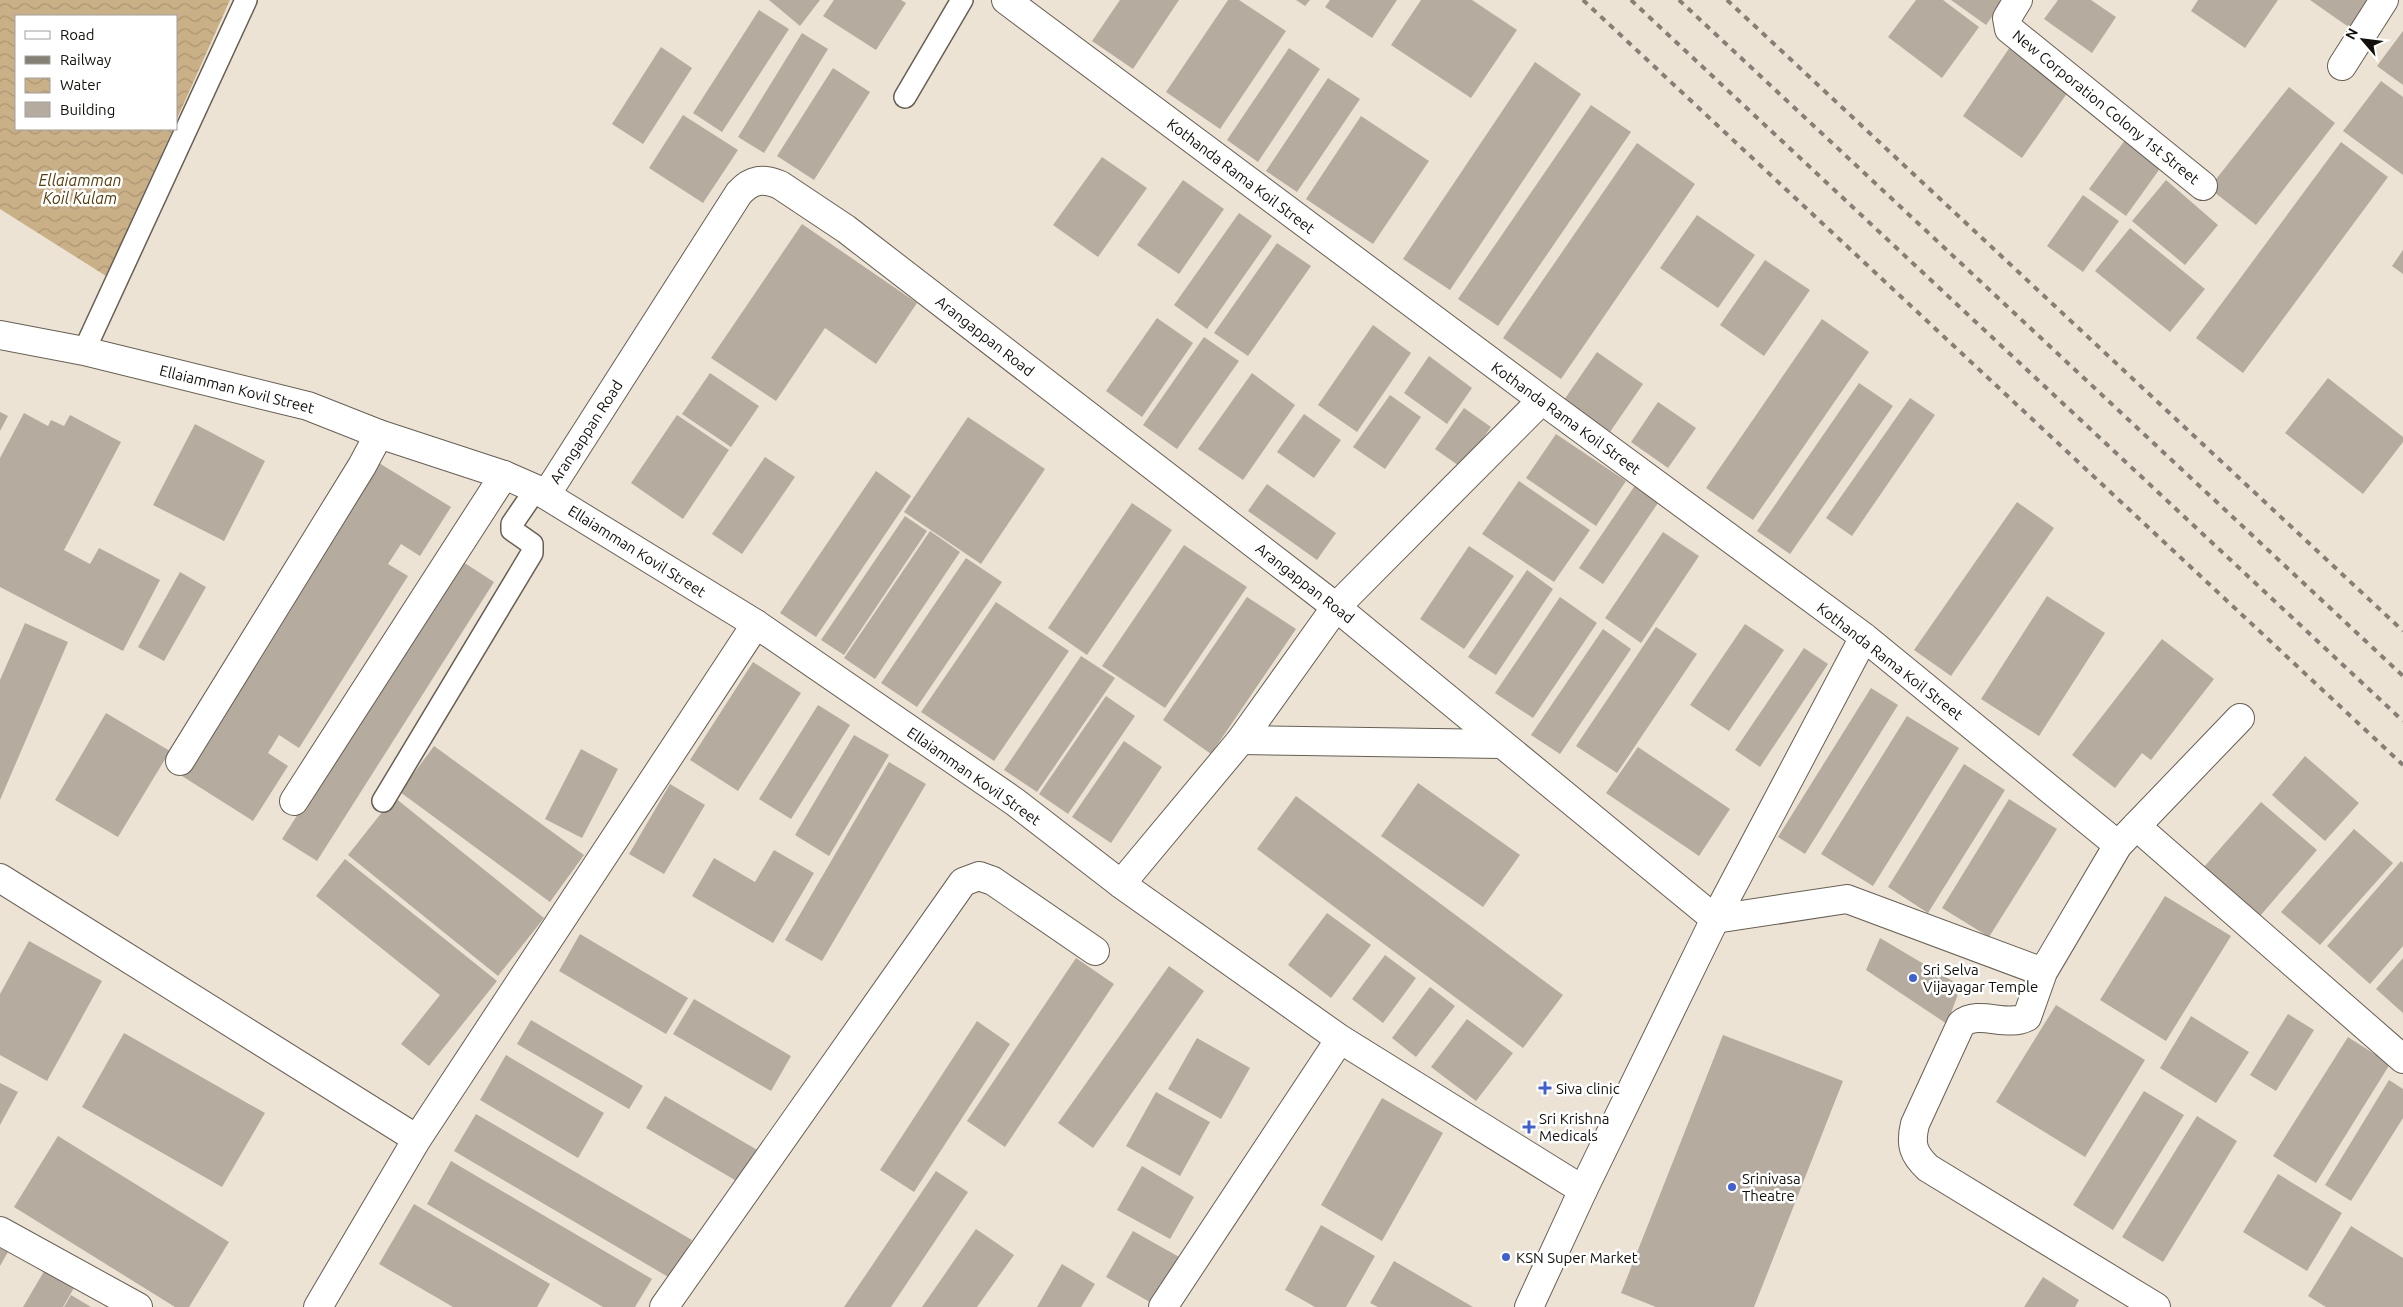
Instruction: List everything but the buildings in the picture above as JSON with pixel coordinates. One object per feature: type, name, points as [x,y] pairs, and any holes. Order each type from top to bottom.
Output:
[{"type":"street","name":"Kothanda Rama Koil Street","points":[[1006,0],[1542,400],[1864,637],[2127,836],[2403,1059]]},
{"type":"street","name":"New Corporation Colony 1st Street","points":[[2018,0],[2007,18],[2009,29],[2203,186]]},
{"type":"street","points":[[2342,66],[2384,0]]},
{"type":"street","name":"Arangappan Road","points":[[541,492],[739,192],[747,185],[758,180],[768,180],[780,185],[846,228],[1336,607],[1715,919]]},
{"type":"street","name":"Ellaiamman Kovil Street","points":[[0,335],[84,351],[308,406],[379,434],[504,475],[541,492],[756,624],[1015,802],[1122,884],[1340,1039],[1583,1190]]},
{"type":"street","points":[[1122,884],[1241,740],[1336,607],[1542,400]]},
{"type":"street","points":[[180,760],[362,466],[379,434]]},
{"type":"street","points":[[294,800],[504,475]]},
{"type":"street","points":[[318,1307],[417,1139],[756,624]]},
{"type":"street","points":[[1529,1307],[1583,1190],[1715,919],[1864,637]]},
{"type":"street","points":[[2156,1307],[1928,1168],[1912,1148],[1911,1137],[1915,1124],[1961,1024],[1973,1017],[2015,1021],[2027,1017],[2043,972],[2127,836],[2240,718]]},
{"type":"street","points":[[1241,740],[1501,744]]},
{"type":"street","points":[[664,1307],[963,882],[979,876],[993,881],[1095,951]]},
{"type":"street","points":[[0,878],[417,1139]]},
{"type":"street","points":[[1715,919],[1846,900],[2043,972]]},
{"type":"street","points":[[1163,1307],[1340,1039]]},
{"type":"street","points":[[0,1232],[138,1307]]},
{"type":"lane","points":[[84,351],[246,0]]},
{"type":"lane","points":[[905,97],[962,0]]},
{"type":"lane","points":[[383,801],[532,553],[532,544],[512,530],[516,518],[541,492]]},
{"type":"water","name":"Ellaiamman Koil Kulam","points":[[0,0],[230,0],[178,117],[178,15],[15,15],[15,130],[173,130],[106,276],[0,209]]},
{"type":"railway","points":[[1583,0],[2403,765]]},
{"type":"railway","points":[[1631,0],[2403,721]]},
{"type":"railway","points":[[1679,0],[2403,676]]},
{"type":"railway","points":[[1727,0],[2403,631]]},
{"type":"place","name":"Sri Selva Vijayagar Temple","points":[[1913,978]]},
{"type":"place","name":"Siva clinic","points":[[1545,1088]]},
{"type":"place","name":"Sri Krishna Medicals","points":[[1529,1127]]},
{"type":"place","name":"Srinivasa Theatre","points":[[1732,1187]]},
{"type":"place","name":"KSN Super Market","points":[[1506,1257]]}]
